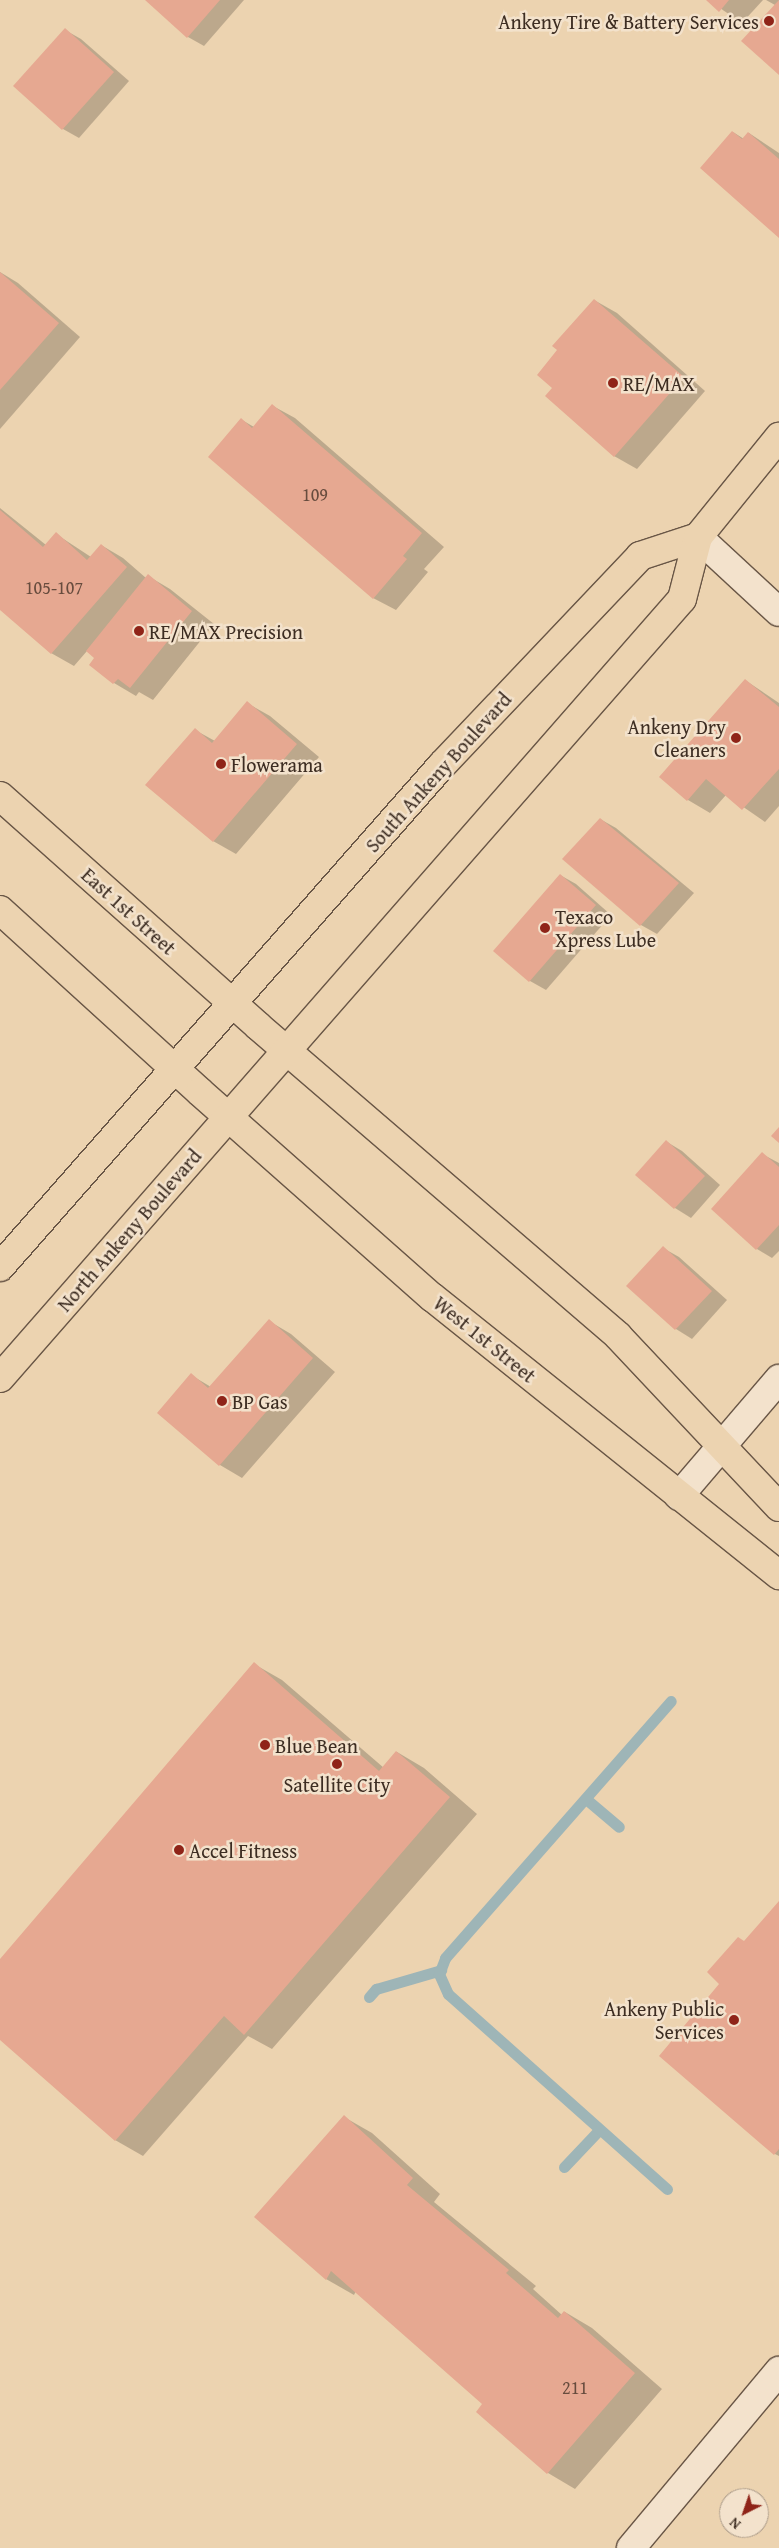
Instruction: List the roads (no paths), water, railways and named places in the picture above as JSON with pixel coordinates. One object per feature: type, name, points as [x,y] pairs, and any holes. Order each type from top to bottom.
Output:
[{"type":"main road","points":[[779,437],[698,537],[682,599],[286,1050],[618,1336],[779,1507]]},
{"type":"main road","name":"South Ankeny Boulevard","points":[[176,1069],[442,765],[640,556],[698,537]]},
{"type":"main road","name":"East 1st Street","points":[[0,796],[286,1050]]},
{"type":"main road","points":[[0,910],[176,1069],[0,1267]]},
{"type":"main road","name":"North Ankeny Boulevard","points":[[0,1378],[286,1050]]},
{"type":"main road","name":"West 1st Street","points":[[176,1069],[432,1297],[779,1575]]},
{"type":"street","points":[[698,537],[779,612]]},
{"type":"street","points":[[679,1496],[779,1379]]},
{"type":"street","points":[[631,2548],[779,2371]]},
{"type":"waterway","points":[[667,2189],[448,1994],[439,1974],[445,1958],[671,1701]]},
{"type":"waterway","points":[[586,1799],[619,1827]]},
{"type":"waterway","points":[[369,1997],[376,1989],[441,1970]]},
{"type":"waterway","points":[[564,2167],[599,2130]]},
{"type":"place","name":"Ankeny Tire & Battery Services","points":[[769,21]]},
{"type":"place","name":"RE/MAX","points":[[613,383]]},
{"type":"place","name":"RE/MAX Precision","points":[[139,631]]},
{"type":"place","name":"Ankeny Dry Cleaners","points":[[736,738]]},
{"type":"place","name":"Flowerama","points":[[221,764]]},
{"type":"place","name":"Texaco Xpress Lube","points":[[545,928]]},
{"type":"place","name":"BP Gas","points":[[222,1401]]},
{"type":"place","name":"Blue Bean","points":[[265,1745]]},
{"type":"place","name":"Satellite City","points":[[337,1764]]},
{"type":"place","name":"Accel Fitness","points":[[179,1850]]},
{"type":"place","name":"Ankeny Public Services","points":[[734,2020]]}]
